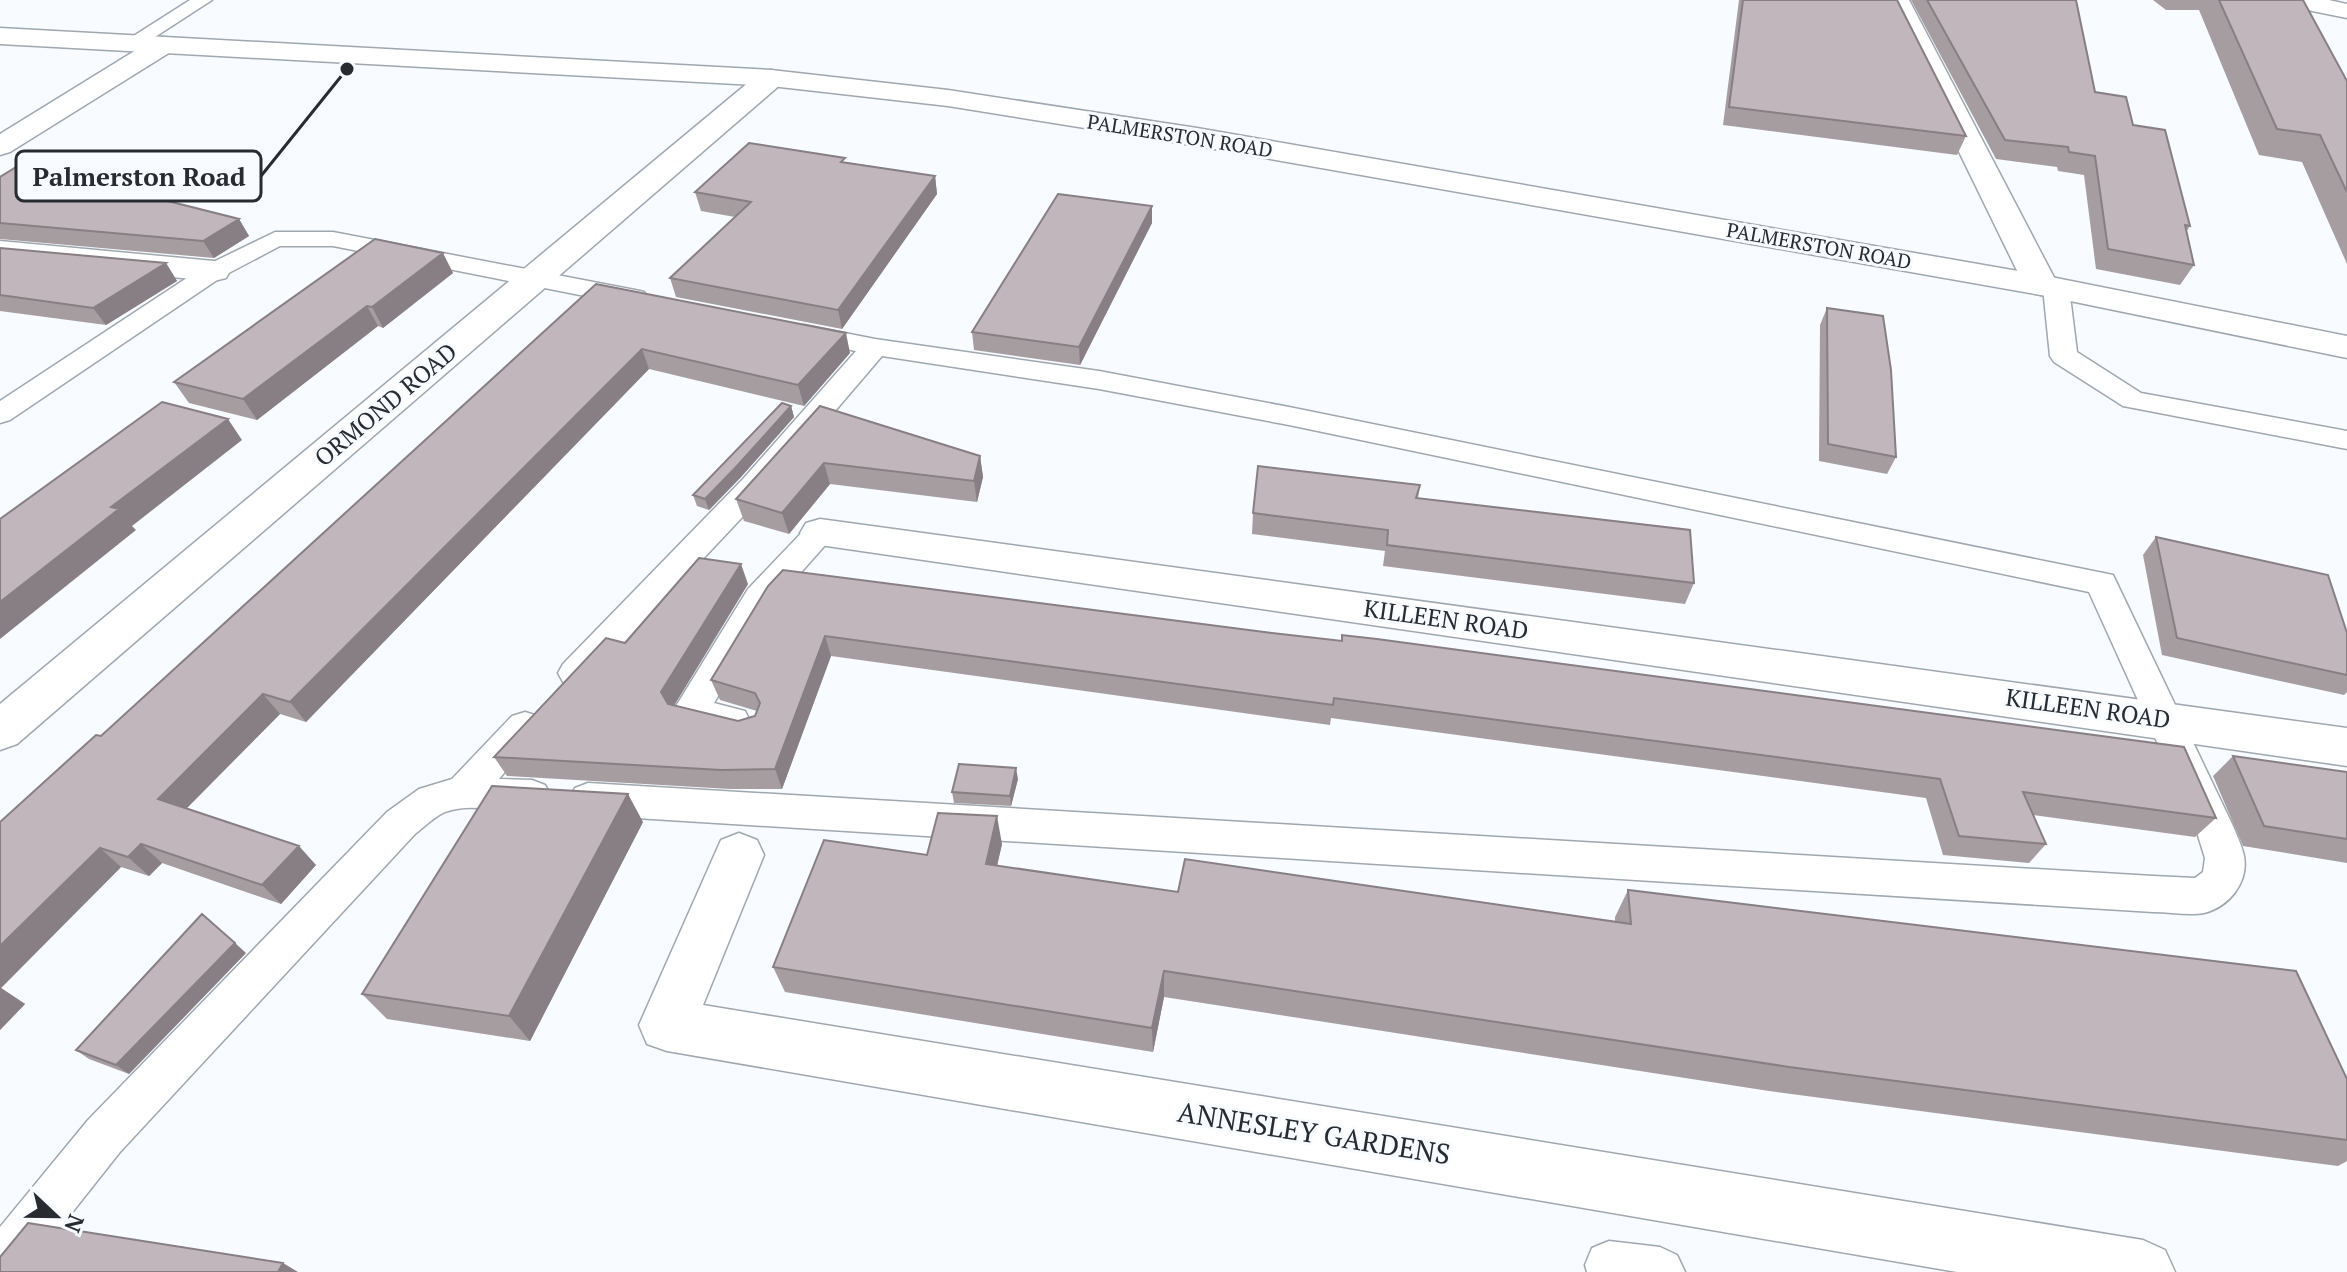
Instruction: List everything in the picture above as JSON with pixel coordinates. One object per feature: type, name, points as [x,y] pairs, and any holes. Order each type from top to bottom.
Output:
[{"type":"street","points":[[1897,0],[2049,287]]},
{"type":"street","points":[[2291,0],[2347,11]]},
{"type":"street","name":"PALMERSTON ROAD","points":[[0,36],[771,78],[948,98],[1197,137],[2049,287],[2347,347]]},
{"type":"street","points":[[0,146],[163,45]]},
{"type":"street","name":"ORMOND ROAD","points":[[0,731],[771,78]]},
{"type":"street","points":[[0,251],[214,271]]},
{"type":"street","name":"KILLEEN ROAD","points":[[820,533],[2347,747]]},
{"type":"street","name":"ANNESLEY GARDENS","points":[[739,855],[667,1025],[2143,1272]]},
{"type":"lane","points":[[131,44],[203,0]]},
{"type":"lane","points":[[0,414],[214,271],[275,239],[333,239],[658,303]]},
{"type":"lane","points":[[2049,287],[2064,356],[2133,400],[2347,440]]},
{"type":"lane","points":[[0,1265],[104,1136],[401,823],[432,800],[464,792],[2202,896],[2222,881],[2225,858],[2214,826],[2101,583],[1289,416],[1099,380],[875,347],[775,327]]},
{"type":"lane","points":[[464,792],[754,486],[875,347]]},
{"type":"lane","name":"KILLEEN ROAD","points":[[747,724],[691,711],[760,597],[820,533]]},
{"type":"lane","points":[[1609,1265],[1660,1272]]},
{"type":"building","points":[[1743,0],[1897,0],[1966,136],[1729,107]]},
{"type":"building","points":[[1927,0],[2076,0],[2095,92],[2126,97],[2133,125],[2165,130],[2190,226],[2185,225],[2194,265],[2108,249],[2095,156],[2069,152],[2068,147],[2005,140]]},
{"type":"building","points":[[2219,0],[2303,0],[2347,81],[2347,192],[2320,135],[2277,129]]},
{"type":"building","points":[[749,143],[845,158],[841,162],[935,176],[838,310],[670,278],[751,202],[695,192]]},
{"type":"building","points":[[21,164],[239,219],[203,241],[0,223],[0,177]]},
{"type":"building","points":[[1058,194],[1152,206],[1079,347],[972,332]]},
{"type":"building","points":[[375,239],[443,253],[243,399],[174,382]]},
{"type":"building","points":[[0,248],[166,263],[93,308],[0,295]]},
{"type":"building","points":[[596,284],[846,333],[798,385],[642,349],[290,702],[263,694],[158,799],[299,846],[262,885],[141,844],[128,857],[100,848],[0,946],[0,822],[96,735],[101,736]]},
{"type":"building","points":[[1827,308],[1883,316],[1891,370],[1896,457],[1828,444]]},
{"type":"building","points":[[162,402],[228,419],[111,507],[119,509],[0,602],[0,519]]},
{"type":"building","points":[[782,403],[791,406],[737,466],[705,499],[693,495]]},
{"type":"building","points":[[820,406],[980,456],[974,481],[824,463],[782,513],[736,499]]},
{"type":"building","points":[[1258,466],[1420,485],[1416,498],[1690,530],[1694,583],[1387,545],[1388,530],[1253,513]]},
{"type":"building","points":[[2156,537],[2328,575],[2347,633],[2347,675],[2177,638]]},
{"type":"building","points":[[699,558],[741,564],[661,692],[668,704],[738,721],[755,716],[760,703],[755,693],[711,680],[768,586],[783,570],[1272,633],[1342,641],[1342,635],[1377,639],[2184,747],[2216,818],[2023,792],[2046,844],[1959,836],[1940,779],[1334,698],[1333,705],[825,636],[775,769],[721,770],[494,757],[606,638],[625,643]]},
{"type":"building","points":[[2233,756],[2347,772],[2347,839],[2264,826]]},
{"type":"building","points":[[959,764],[1016,768],[1010,796],[952,792]]},
{"type":"building","points":[[492,786],[628,794],[509,1016],[362,994]]},
{"type":"building","points":[[938,813],[997,816],[986,864],[1178,892],[1185,859],[1631,924],[1628,890],[2296,971],[2347,1079],[2347,1140],[1789,1067],[1164,971],[1152,1028],[773,967],[824,840],[927,855]]},
{"type":"building","points":[[202,914],[235,943],[116,1065],[76,1050]]},
{"type":"building","points":[[28,1223],[283,1263],[278,1272],[0,1272],[0,1257]]},
{"type":"place","name":"Palmerston Road","points":[[347,69]]}]
